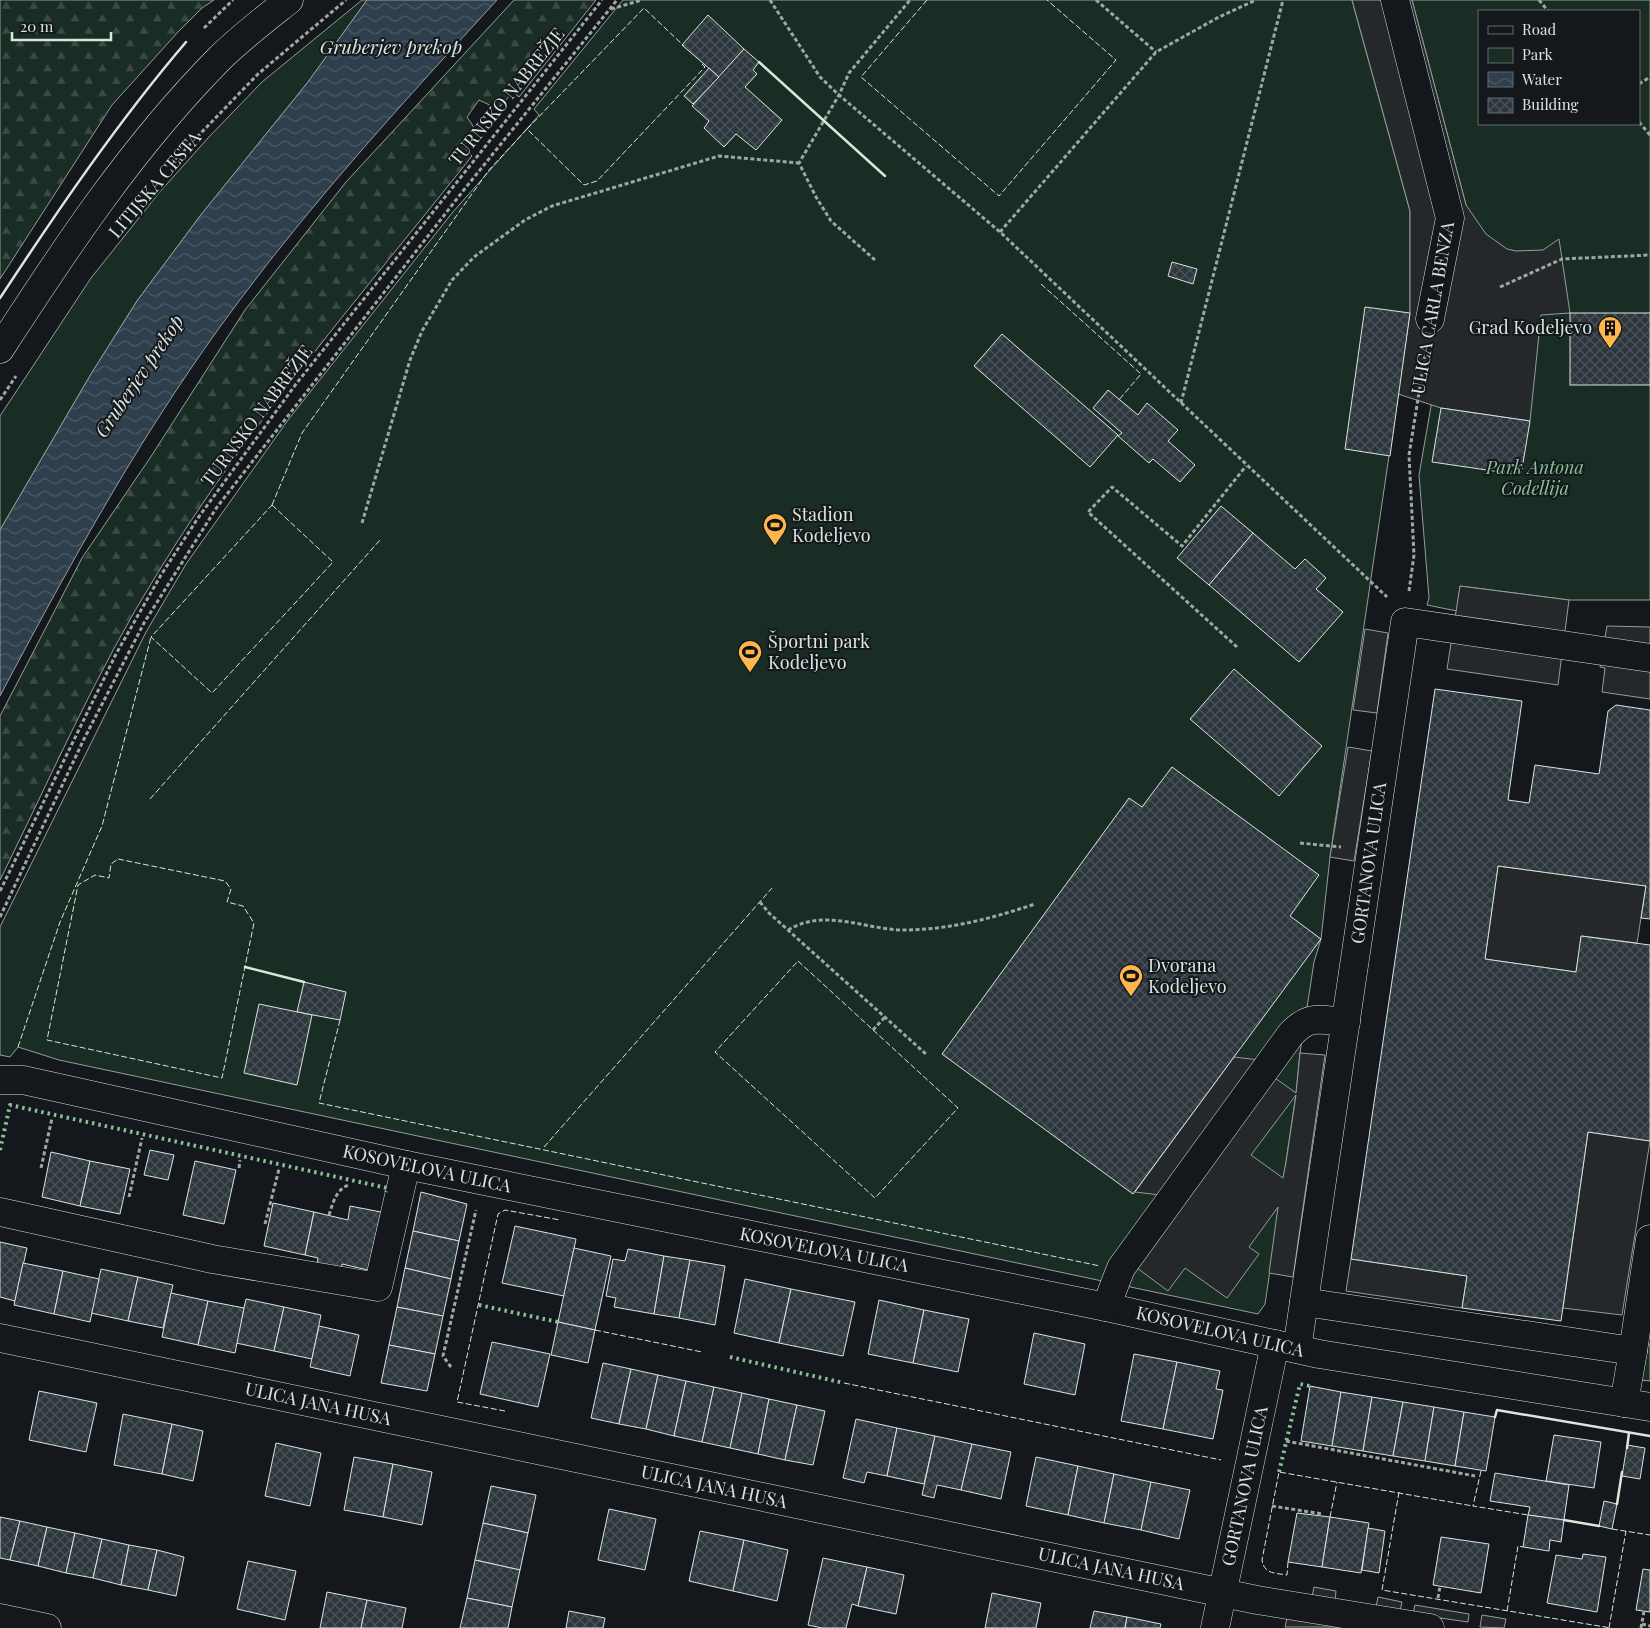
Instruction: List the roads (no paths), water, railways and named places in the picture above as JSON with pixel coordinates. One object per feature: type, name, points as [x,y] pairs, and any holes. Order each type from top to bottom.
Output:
[{"type":"street","name":"LITIJSKA CESTA","points":[[0,349],[74,236],[141,148],[220,58],[288,0]]},
{"type":"street","name":"ULICA CARLA BENZA","points":[[1395,0],[1450,218],[1430,319]]},
{"type":"street","name":"GORTANOVA ULICA","points":[[1215,1628],[1286,1347],[1304,1302],[1406,618],[1650,658]]},
{"type":"street","points":[[1106,1307],[1121,1268],[1291,1034],[1301,1024],[1312,1019],[1346,1022]]},
{"type":"street","name":"KOSOVELOVA ULICA","points":[[0,1080],[23,1080],[406,1165],[1106,1307],[1350,1360],[1637,1405]]},
{"type":"street","points":[[0,1212],[212,1259],[378,1287],[406,1165]]},
{"type":"street","points":[[1637,1405],[1633,1350],[1650,1239]]},
{"type":"street","points":[[1304,1302],[1633,1350]]},
{"type":"street","name":"ULICA JANA HUSA","points":[[0,1338],[1223,1592],[1430,1628]]},
{"type":"street","points":[[0,1618],[47,1628]]},
{"type":"water","name":"Gruberjev prekop","points":[[367,0],[497,0],[397,110],[300,223],[205,348],[141,445],[112,494],[0,696],[0,530],[91,374],[137,301],[200,216],[308,82]]},
{"type":"place","name":"Grad Kodeljevo","points":[[1610,349]]},
{"type":"place","name":"Stadion Kodeljevo","points":[[775,546]]},
{"type":"place","name":"Športni park Kodeljevo","points":[[750,673]]},
{"type":"place","name":"Dvorana Kodeljevo","points":[[1131,997]]},
{"type":"park label","name":"Park Antona Codellija","points":[[1535,478]]}]
